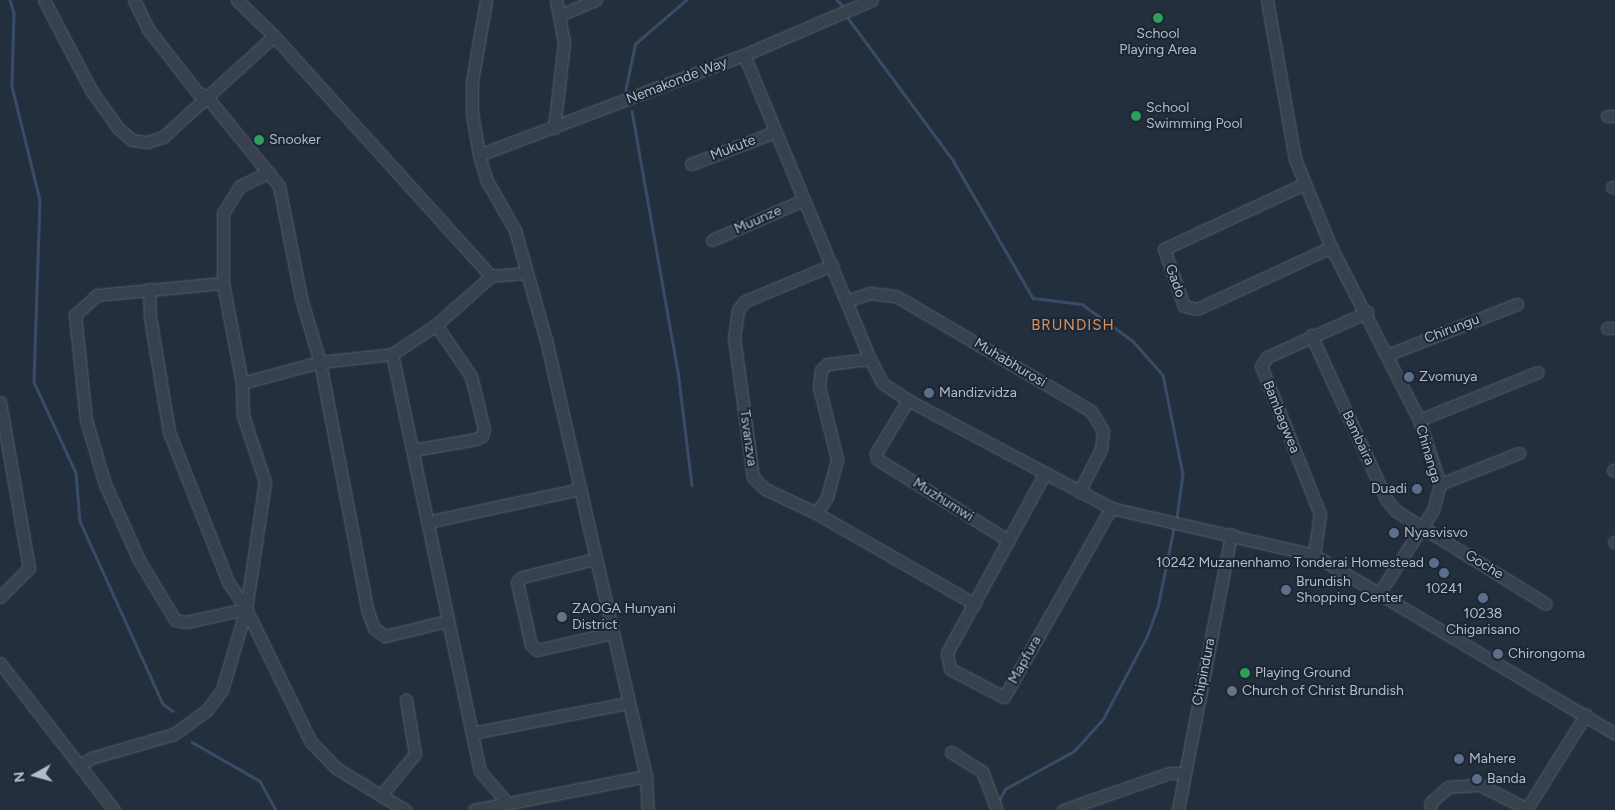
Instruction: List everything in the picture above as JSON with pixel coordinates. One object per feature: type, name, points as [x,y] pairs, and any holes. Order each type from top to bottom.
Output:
[{"type":"street","points":[[44,0],[91,90],[118,128],[132,140],[148,142],[162,137],[274,36]]},
{"type":"street","points":[[134,0],[148,28],[197,92],[207,97],[279,186],[301,298],[320,362],[367,609],[374,628],[384,636],[447,621]]},
{"type":"street","points":[[486,0],[472,82],[472,113],[479,155],[487,181],[515,230],[546,340],[611,632],[646,776],[648,810]]},
{"type":"street","points":[[554,128],[564,43],[556,0]]},
{"type":"street","points":[[560,15],[596,0]]},
{"type":"street","name":"Nemakonde Way","points":[[479,155],[744,55],[872,0]]},
{"type":"street","name":"Chinanga","points":[[1267,0],[1295,160],[1331,247],[1366,312],[1419,420],[1440,484],[1433,510],[1380,592]]},
{"type":"street","points":[[239,1],[274,36],[491,276]]},
{"type":"street","points":[[744,55],[803,200],[870,359],[882,383],[908,400],[1111,508],[1231,534],[1314,555],[1586,714],[1615,734]]},
{"type":"street","name":"Mukute","points":[[691,164],[775,132]]},
{"type":"street","points":[[80,765],[91,758],[174,734],[207,710],[222,690],[246,609],[265,482],[243,416],[242,383],[223,284],[223,213],[240,186],[269,172]]},
{"type":"street","name":"Gado","points":[[1304,184],[1164,249],[1184,306],[1197,309],[1331,247]]},
{"type":"street","name":"Muunze","points":[[712,240],[803,200]]},
{"type":"street","name":"Tsvanzva","points":[[832,265],[745,301],[738,310],[734,337],[753,477],[765,489],[816,512],[975,604]]},
{"type":"street","points":[[242,383],[320,362],[392,354],[436,325],[491,276],[526,273]]},
{"type":"street","points":[[223,284],[97,295],[75,315],[86,420],[105,484],[139,560],[175,620],[186,622],[246,609]]},
{"type":"street","points":[[149,290],[150,317],[169,432],[228,582],[246,609],[311,742],[336,768],[406,810]]},
{"type":"street","name":"Muhabhurosi","points":[[846,301],[870,293],[896,296],[1090,411],[1103,431],[1102,449],[1079,492]]},
{"type":"street","name":"Chirungu","points":[[1387,354],[1516,304]]},
{"type":"street","name":"Bambagwea","points":[[1314,555],[1320,514],[1261,366],[1267,357],[1311,335],[1366,312]]},
{"type":"street","points":[[413,450],[476,439],[482,436],[484,429],[471,376],[436,325]]},
{"type":"street","name":"Bambaira","points":[[1311,335],[1386,500],[1396,511],[1421,526]]},
{"type":"street","points":[[392,354],[480,771],[508,804]]},
{"type":"street","points":[[816,512],[826,497],[837,459],[819,387],[821,370],[828,364],[870,359]]},
{"type":"street","points":[[1419,420],[1538,372]]},
{"type":"street","name":"Muzhumwi","points":[[908,400],[876,453],[877,459],[1009,540]]},
{"type":"street","points":[[0,402],[29,568],[0,597]]},
{"type":"street","points":[[1440,484],[1519,453]]},
{"type":"street","name":"Mapfura","points":[[1045,473],[947,653],[950,669],[1004,697],[1111,508]]},
{"type":"street","points":[[427,522],[580,489]]},
{"type":"street","name":"Goche","points":[[1421,526],[1546,604]]},
{"type":"street","name":"Chipindura","points":[[1181,809],[1184,773],[1231,534]]},
{"type":"street","points":[[595,560],[522,577],[517,582],[531,645],[537,650],[611,632]]},
{"type":"street","points":[[0,663],[114,810]]},
{"type":"street","points":[[382,794],[415,754],[406,700]]},
{"type":"street","points":[[472,734],[628,703]]},
{"type":"street","points":[[1430,810],[1431,802],[1448,787],[1480,785],[1526,809],[1586,714]]},
{"type":"street","points":[[951,752],[982,771],[997,810]]},
{"type":"street","points":[[1063,810],[1169,773],[1184,773]]},
{"type":"street","points":[[474,810],[646,776]]},
{"type":"waterway","points":[[10,0],[14,13],[12,86],[40,200],[34,382],[76,473],[80,521],[163,704],[173,711]]},
{"type":"waterway","points":[[625,92],[635,44],[686,0]]},
{"type":"waterway","points":[[837,0],[842,5]]},
{"type":"waterway","points":[[848,18],[953,160],[1033,298],[1082,304],[1133,341],[1163,375],[1183,474],[1177,518]]},
{"type":"waterway","points":[[632,111],[678,371],[692,485]]},
{"type":"waterway","points":[[999,800],[1005,789],[1074,751],[1103,719],[1147,636],[1158,605],[1173,531]]},
{"type":"waterway","points":[[192,742],[260,781],[276,810]]},
{"type":"place","name":"School Playing Area","points":[[1158,18]]},
{"type":"place","name":"School Swimming Pool","points":[[1136,116]]},
{"type":"place","name":"Snooker","points":[[259,140]]},
{"type":"place","name":"Zvomuya","points":[[1409,377]]},
{"type":"place","name":"Mandizvidza","points":[[929,393]]},
{"type":"place","name":"Duadi","points":[[1417,489]]},
{"type":"place","name":"Nyasvisvo","points":[[1394,533]]},
{"type":"place","name":"10242 Muzanenhamo Tonderai Homestead","points":[[1434,563]]},
{"type":"place","name":"10241","points":[[1444,573]]},
{"type":"place","name":"Brundish Shopping Center","points":[[1286,590]]},
{"type":"place","name":"10238 Chigarisano","points":[[1483,598]]},
{"type":"place","name":"ZAOGA Hunyani District","points":[[562,617]]},
{"type":"place","name":"Chirongoma","points":[[1498,654]]},
{"type":"place","name":"Playing Ground","points":[[1245,673]]},
{"type":"place","name":"Church of Christ Brundish","points":[[1232,691]]},
{"type":"place","name":"Mahere","points":[[1459,759]]},
{"type":"place","name":"Banda","points":[[1477,779]]},
{"type":"district","name":"BRUNDISH","points":[[1073,326]]}]
